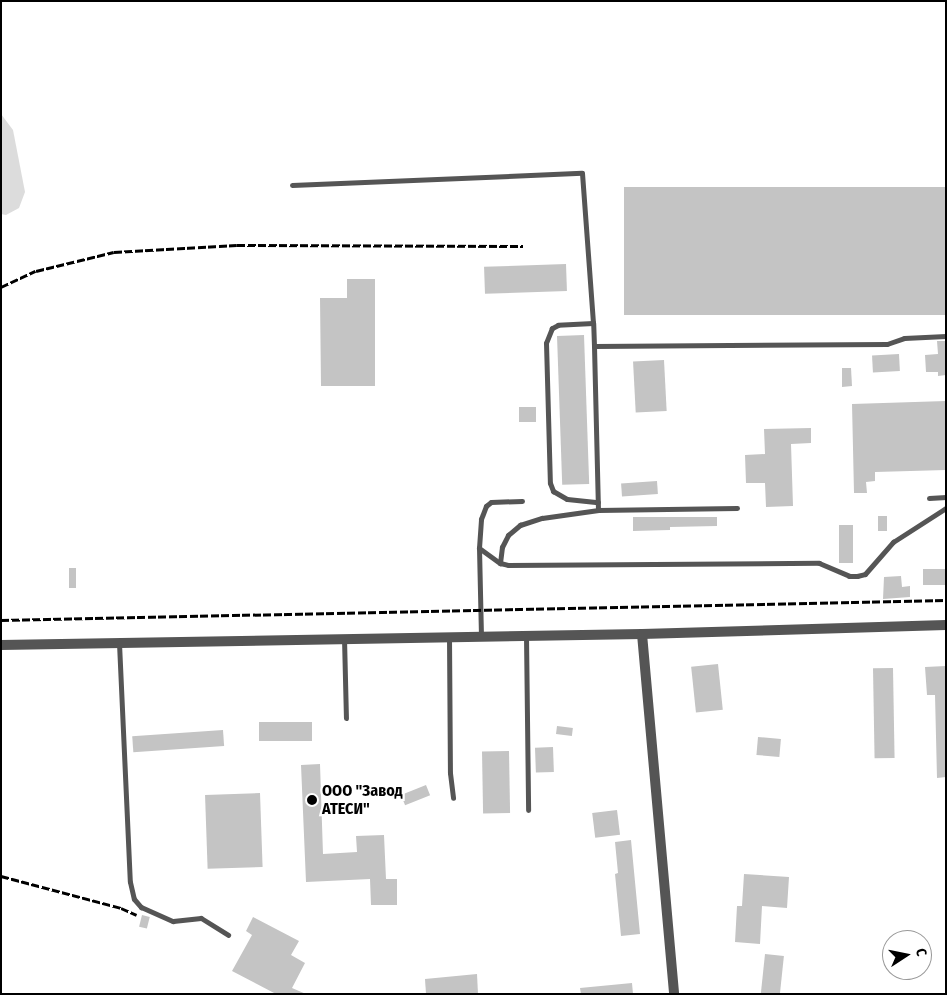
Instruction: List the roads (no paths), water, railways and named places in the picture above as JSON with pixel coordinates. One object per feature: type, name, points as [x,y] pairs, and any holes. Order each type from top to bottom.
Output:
[{"type":"street","points":[[1,645],[642,634],[946,625]]},
{"type":"street","points":[[642,634],[674,994]]},
{"type":"lane","points":[[292,185],[582,173],[593,323],[598,510]]},
{"type":"lane","points":[[593,323],[558,325],[552,328],[548,335],[549,468],[550,483],[553,491],[567,499],[598,502]]},
{"type":"lane","points":[[594,346],[887,344],[904,338],[946,336]]},
{"type":"lane","points":[[930,498],[946,497]]},
{"type":"lane","points":[[481,636],[479,548],[481,518],[486,506],[490,502],[522,501]]},
{"type":"lane","points":[[500,563],[502,547],[508,535],[520,525],[542,518],[598,510],[737,508]]},
{"type":"lane","points":[[479,548],[500,563],[508,565],[819,563],[849,576],[857,576],[865,574],[893,542],[946,508]]},
{"type":"lane","points":[[526,636],[528,810]]},
{"type":"lane","points":[[449,637],[450,773],[453,798]]},
{"type":"lane","points":[[344,638],[346,718]]},
{"type":"lane","points":[[119,642],[130,882],[134,898],[141,907],[173,922],[201,918],[228,935]]},
{"type":"railway","points":[[1,287],[36,271],[114,252],[237,245],[523,246]]},
{"type":"railway","points":[[1,620],[946,600]]},
{"type":"railway","points":[[1,876],[121,908],[137,915]]},
{"type":"place","name":"ООО \"Завод АТЕСИ\"","points":[[312,800]]}]
